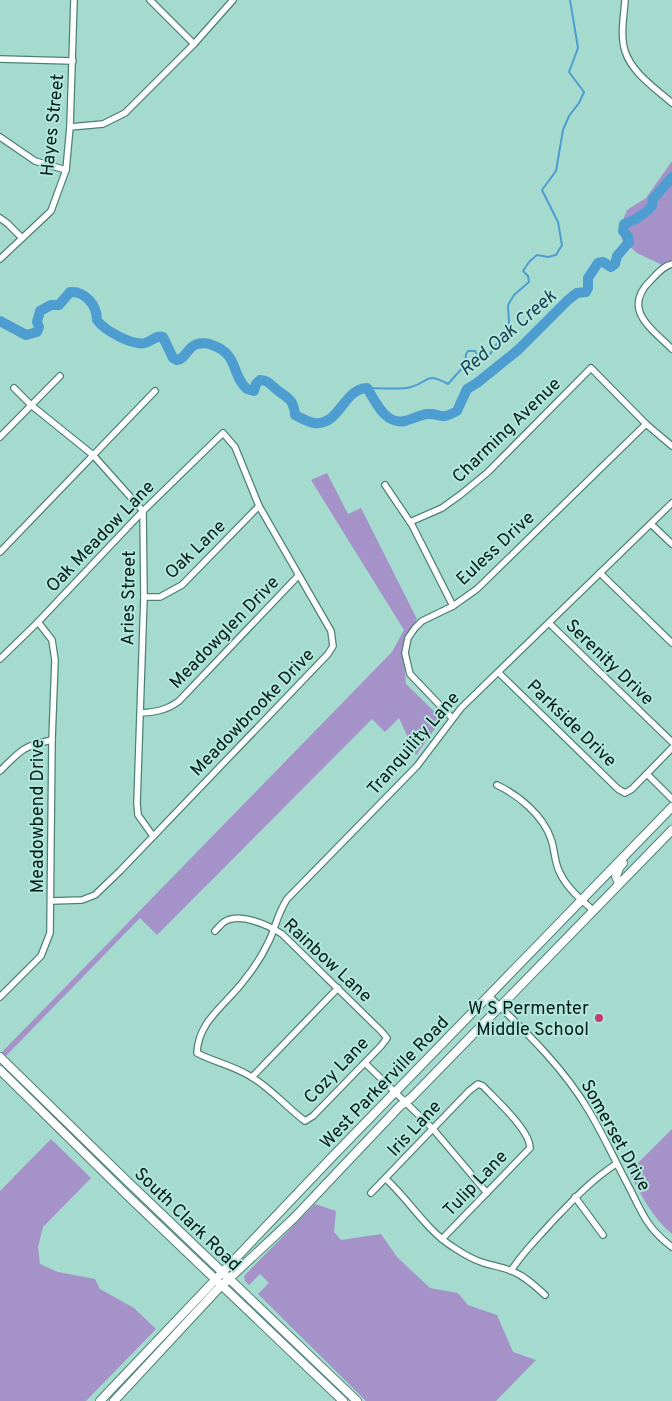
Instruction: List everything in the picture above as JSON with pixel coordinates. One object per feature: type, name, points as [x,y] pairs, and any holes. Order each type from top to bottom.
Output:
[{"type":"main road","name":"West Parkerville Road","points":[[100,1401],[395,1092],[672,807]]},
{"type":"main road","name":"West Parkerville Road","points":[[114,1401],[223,1285],[294,1218],[672,830]]},
{"type":"main road","points":[[619,884],[616,876],[619,868],[646,834]]},
{"type":"main road","name":"South Clark Road","points":[[0,1057],[357,1401]]},
{"type":"main road","points":[[1,1071],[9,1065]]},
{"type":"main road","name":"South Clark Road","points":[[1,1071],[129,1198],[217,1279],[343,1401]]},
{"type":"street","name":"Hayes Street","points":[[0,259],[51,211],[66,170],[70,127],[74,0]]},
{"type":"street","points":[[150,0],[194,44]]},
{"type":"street","points":[[70,127],[103,124],[126,113],[194,44],[233,0]]},
{"type":"street","points":[[625,0],[623,31],[625,50],[632,65],[672,103]]},
{"type":"street","points":[[0,58],[73,61]]},
{"type":"street","points":[[0,137],[36,161],[66,170]]},
{"type":"street","points":[[0,218],[22,238]]},
{"type":"street","points":[[672,264],[666,265],[646,285],[637,304],[639,314],[645,323],[672,349]]},
{"type":"street","name":"Charming Avenue","points":[[410,522],[442,508],[488,472],[591,368],[646,424]]},
{"type":"street","points":[[0,437],[60,376]]},
{"type":"street","points":[[14,388],[31,405],[94,455],[144,511]]},
{"type":"street","points":[[0,552],[155,391]]},
{"type":"street","points":[[646,424],[672,446]]},
{"type":"street","name":"Euless Drive","points":[[452,718],[410,674],[405,653],[408,638],[422,621],[452,606],[477,589],[646,424]]},
{"type":"street","name":"Meadowbrooke Drive","points":[[51,901],[82,900],[94,895],[328,654],[333,646],[331,631],[259,506],[235,448],[223,433]]},
{"type":"street","name":"Oak Meadow Lane","points":[[0,659],[223,433]]},
{"type":"street","points":[[385,485],[410,522],[452,606]]},
{"type":"street","name":"Tranquility Lane","points":[[252,1077],[229,1065],[197,1053],[197,1044],[203,1027],[243,982],[266,948],[280,910],[287,899],[425,758],[452,718],[672,503]]},
{"type":"street","name":"Oak Lane","points":[[144,597],[160,597],[182,585],[259,506]]},
{"type":"street","name":"Aries Street","points":[[144,511],[144,597],[138,815],[153,836]]},
{"type":"street","points":[[651,524],[672,544]]},
{"type":"street","points":[[600,573],[672,643]]},
{"type":"street","name":"Meadowglen Drive","points":[[141,713],[159,712],[180,701],[298,576]]},
{"type":"street","name":"Meadowbend Drive","points":[[1,993],[41,956],[50,933],[54,645],[49,635],[38,622]]},
{"type":"street","name":"Serenity Drive","points":[[549,623],[672,742]]},
{"type":"street","name":"Parkside Drive","points":[[498,673],[618,789],[625,793],[632,789],[647,774]]},
{"type":"street","points":[[0,771],[20,751],[31,745],[52,740]]},
{"type":"street","points":[[672,748],[647,774],[672,799]]},
{"type":"street","points":[[496,785],[512,792],[539,818],[551,839],[554,859],[559,872],[582,900],[594,910]]},
{"type":"street","name":"Rainbow Lane","points":[[215,931],[224,922],[235,919],[258,922],[274,929],[282,934],[338,988],[387,1038]]},
{"type":"street","points":[[252,1077],[338,988]]},
{"type":"street","name":"Somerset Drive","points":[[489,996],[549,1055],[564,1075],[589,1111],[642,1216],[662,1240],[672,1247]]},
{"type":"street","name":"Cozy Lane","points":[[252,1077],[273,1092],[305,1121],[313,1116],[387,1038]]},
{"type":"street","points":[[364,1063],[433,1129],[487,1192]]},
{"type":"street","name":"Iris Lane","points":[[372,1193],[478,1084],[483,1086],[506,1110],[527,1139],[530,1148]]},
{"type":"street","name":"Tulip Lane","points":[[442,1239],[530,1148]]},
{"type":"street","points":[[511,1270],[520,1256],[575,1197],[594,1178],[616,1164]]},
{"type":"street","points":[[386,1179],[399,1191],[430,1228],[453,1248],[479,1261],[511,1270],[524,1277],[545,1295]]},
{"type":"street","points":[[575,1197],[603,1235]]},
{"type":"shaded area","points":[[672,161],[672,260],[662,265],[637,253],[622,240],[620,227],[627,210],[646,198]]},
{"type":"shaded area","points":[[327,473],[348,514],[361,508],[417,619],[403,654],[406,684],[442,719],[416,755],[399,718],[385,732],[372,719],[157,935],[140,918],[6,1056],[2,1052],[392,652],[404,630],[311,480]]},
{"type":"shaded area","points":[[672,1129],[672,1234],[653,1213],[629,1172]]},
{"type":"shaded area","points":[[51,1139],[91,1178],[43,1227],[38,1247],[40,1264],[58,1272],[95,1279],[100,1289],[134,1308],[156,1329],[86,1401],[0,1401],[0,1191]]},
{"type":"shaded area","points":[[315,1204],[336,1211],[334,1232],[341,1240],[381,1234],[397,1257],[430,1288],[458,1293],[468,1305],[497,1315],[513,1352],[536,1360],[496,1401],[366,1401],[258,1294],[269,1283],[260,1274],[249,1285],[245,1281],[244,1276]]},
{"type":"waterway","points":[[367,388],[407,388],[431,378],[448,384],[465,365],[468,351],[475,351],[480,358],[485,358],[490,354],[507,328],[509,322],[508,305],[514,295],[529,282],[528,276],[523,271],[529,262],[537,255],[548,257],[556,255],[562,245],[558,222],[542,190],[556,171],[563,130],[569,116],[579,103],[584,92],[569,72],[578,48],[570,0]]},
{"type":"waterway","name":"Red Oak Creek","points":[[0,321],[26,335],[37,332],[40,311],[51,305],[59,305],[70,292],[75,292],[89,300],[95,309],[97,320],[112,332],[126,340],[139,343],[163,337],[173,358],[177,360],[183,358],[197,344],[209,344],[221,349],[231,359],[242,383],[247,389],[254,391],[256,384],[260,380],[267,382],[290,400],[295,415],[309,422],[323,422],[330,419],[352,394],[367,388],[378,406],[392,420],[405,421],[427,414],[447,416],[457,411],[467,389],[518,350],[568,300],[577,293],[586,292],[588,278],[598,263],[603,262],[611,267],[615,264],[617,256],[629,242],[628,237],[623,231],[624,224],[646,212],[652,206],[653,199],[672,177]]},
{"type":"place","name":"W S Permenter Middle School","points":[[599,1018]]}]
